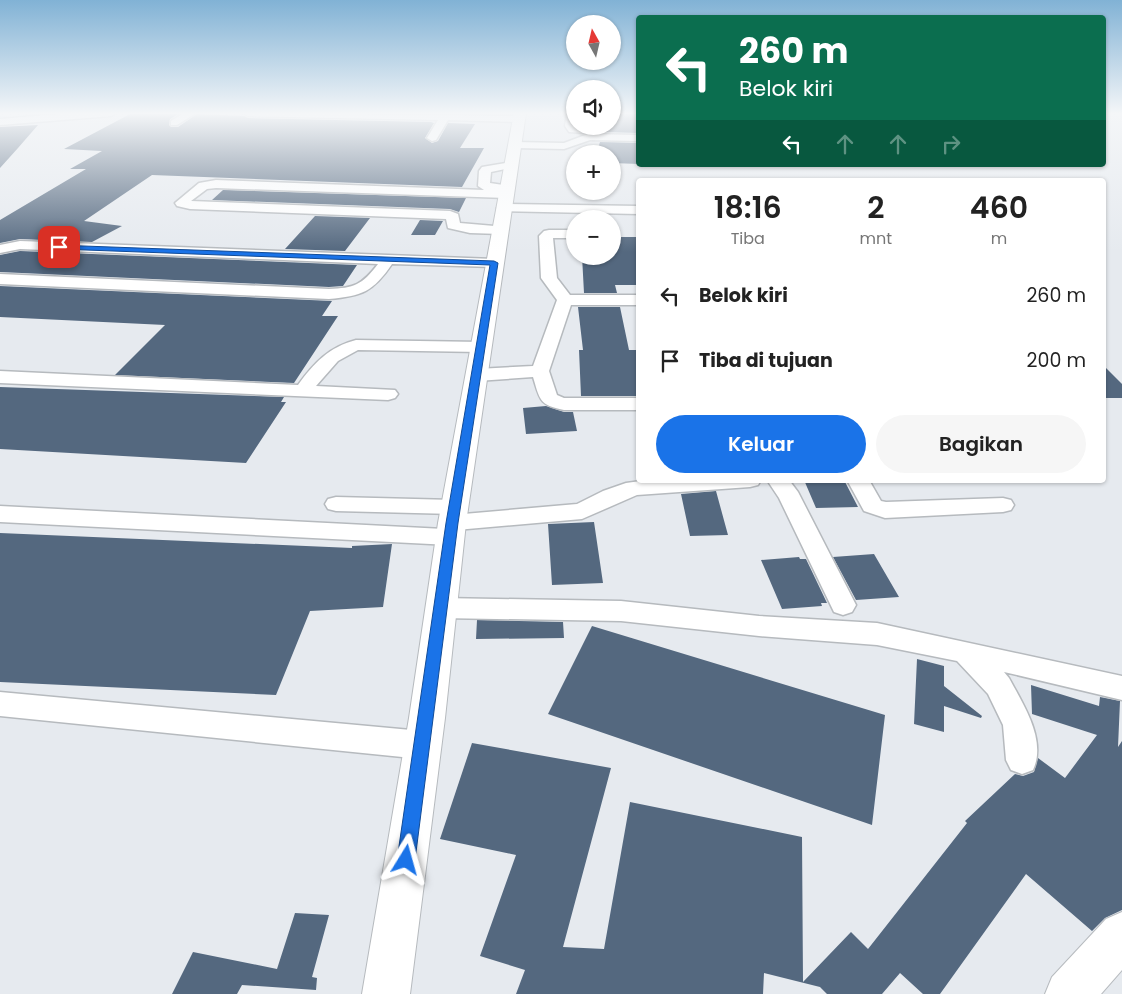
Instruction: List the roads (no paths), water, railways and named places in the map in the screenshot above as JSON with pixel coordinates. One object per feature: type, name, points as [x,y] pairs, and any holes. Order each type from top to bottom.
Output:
[{"type":"main road","points":[[386,994],[452,522],[510,170]]},
{"type":"main road","points":[[1068,994],[1122,935]]},
{"type":"street","points":[[497,159],[510,170]]},
{"type":"street","points":[[534,159],[510,170],[460,228],[453,225],[453,217],[450,215],[181,203],[203,186],[216,184],[510,170],[636,209]]},
{"type":"street","points":[[565,300],[550,278],[546,236],[549,234],[566,234]]},
{"type":"street","points":[[0,249],[20,245],[494,263]]},
{"type":"street","points":[[0,279],[329,294],[349,293],[366,288],[388,260]]},
{"type":"street","points":[[565,300],[636,300]]},
{"type":"street","points":[[565,300],[540,371],[548,396],[553,402],[636,404]]},
{"type":"street","points":[[303,391],[318,371],[339,350],[356,345],[540,371]]},
{"type":"street","points":[[0,377],[388,394]]},
{"type":"street","points":[[0,514],[452,522],[582,512],[611,496],[634,488],[706,483]]},
{"type":"street","points":[[780,483],[790,497],[843,604]]},
{"type":"street","points":[[860,483],[872,506],[885,510],[1003,505]]},
{"type":"street","points":[[336,504],[452,522]]},
{"type":"street","points":[[441,608],[621,611],[759,626],[877,634],[1122,688]]},
{"type":"street","points":[[965,652],[999,686],[1018,725],[1022,760]]},
{"type":"street","points":[[0,704],[422,745]]}]
